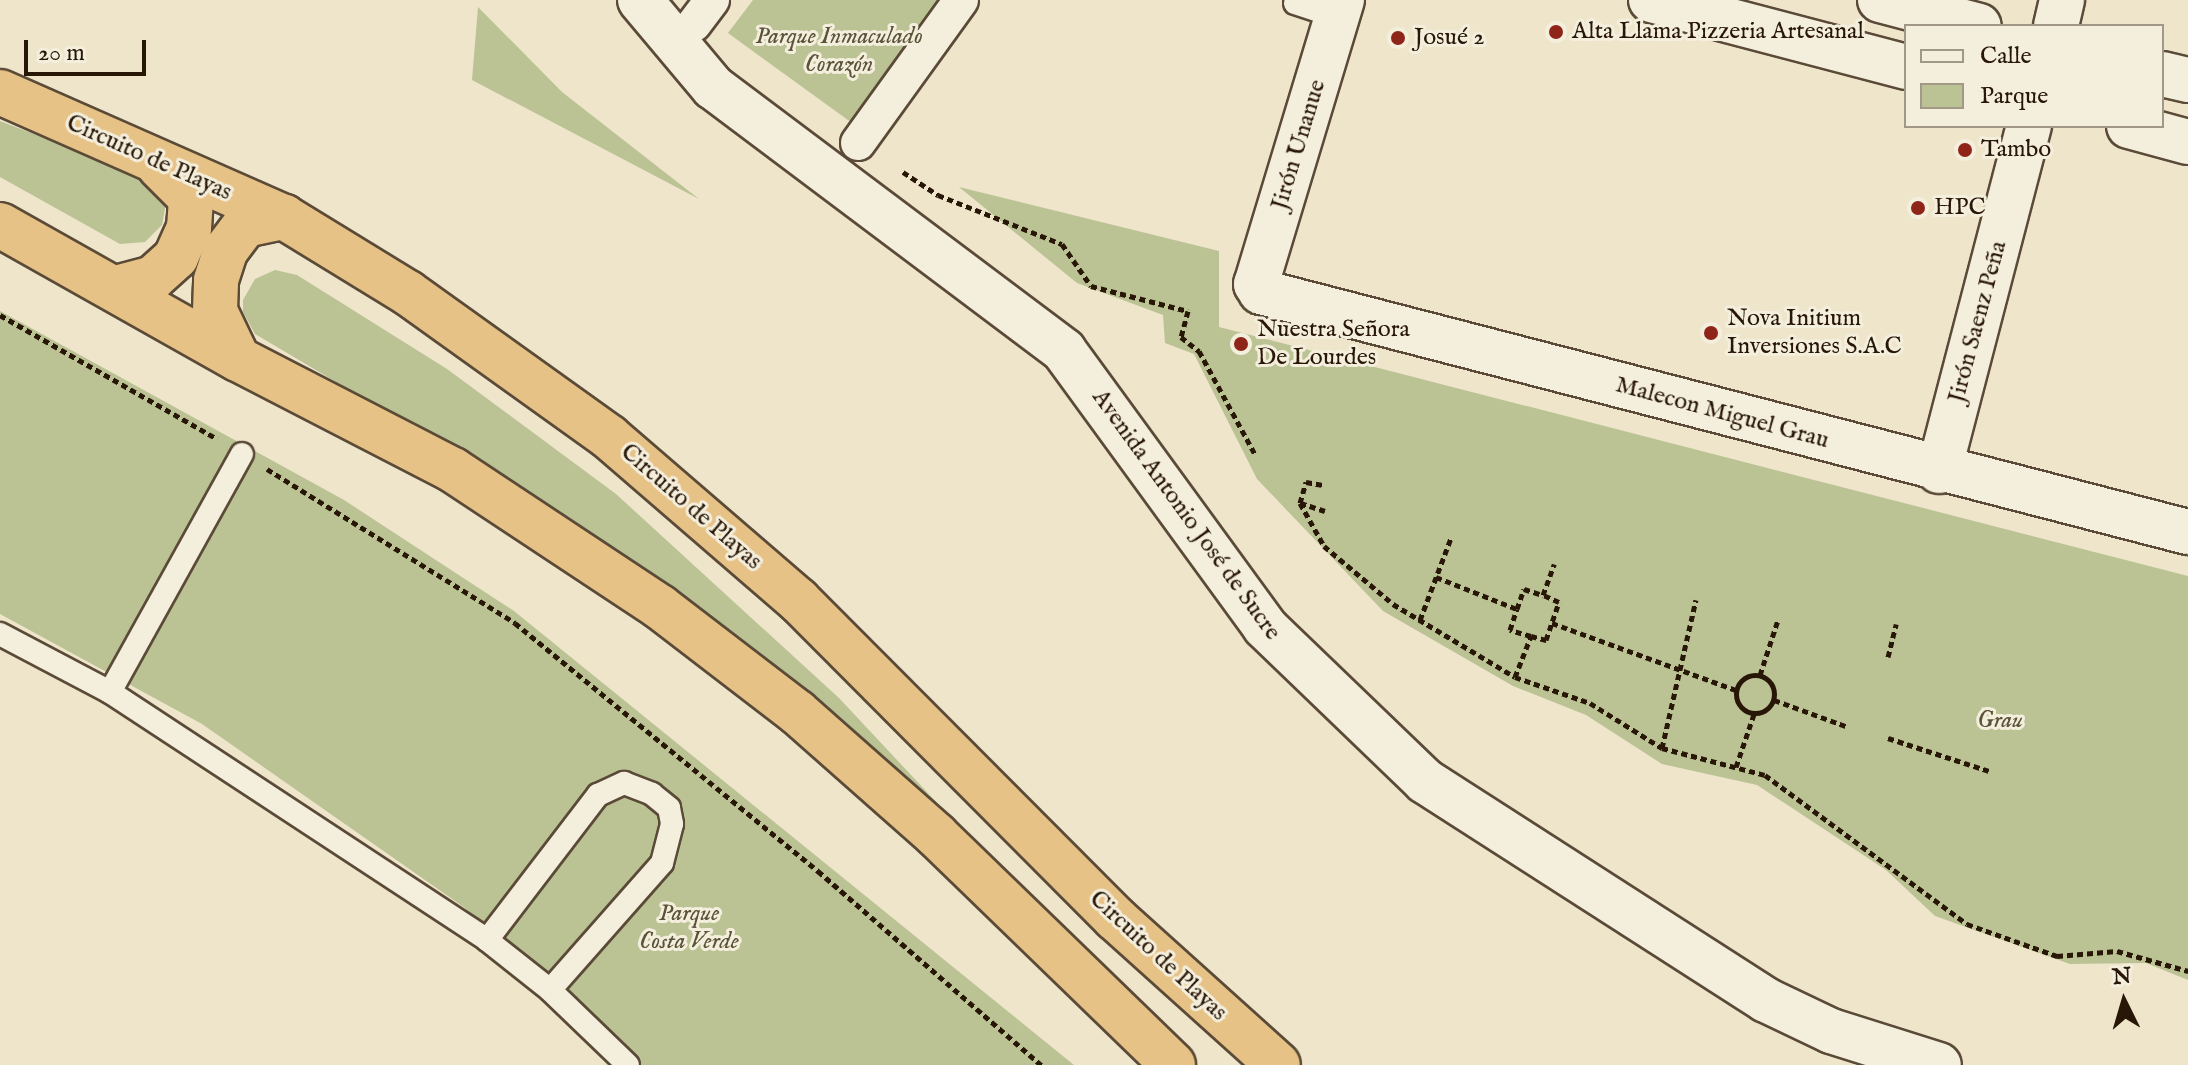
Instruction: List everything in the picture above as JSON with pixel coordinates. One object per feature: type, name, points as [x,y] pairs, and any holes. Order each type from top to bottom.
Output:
[{"type":"highway","name":"Circuito de Playas","points":[[0,92],[284,217],[408,293],[609,437],[798,600],[1115,918],[1278,1065]]},
{"type":"highway","points":[[116,288],[153,278],[176,257],[189,228],[191,198],[155,162]]},
{"type":"highway","points":[[238,359],[215,311],[216,280],[226,250],[245,225],[284,217]]},
{"type":"highway","points":[[0,225],[238,359],[453,470],[660,607],[797,712],[936,835],[1173,1065]]},
{"type":"main road","name":"Avenida Antonio José de Sucre","points":[[640,0],[713,87],[1064,351],[1265,627],[1425,781],[1766,1000],[1831,1031],[1939,1065]]},
{"type":"main road","points":[[1651,0],[1904,66]]},
{"type":"main road","points":[[1880,0],[1971,24]]},
{"type":"main road","points":[[2056,24],[2062,0]]},
{"type":"main road","name":"Jirón Unanue","points":[[1257,289],[1340,9]]},
{"type":"main road","points":[[2164,74],[2188,80]]},
{"type":"main road","name":"Jirón Saenz Peña","points":[[1939,471],[2028,128]]},
{"type":"main road","points":[[2136,128],[2188,142]]},
{"type":"main road","name":"Malecon Miguel Grau","points":[[1257,289],[1939,471],[2188,532]]},
{"type":"street","points":[[858,143],[961,0]]},
{"type":"lane","points":[[1292,1],[1340,9]]},
{"type":"lane","points":[[110,692],[242,454]]},
{"type":"lane","points":[[0,634],[110,692],[487,940],[550,990],[628,1065]]},
{"type":"lane","points":[[487,940],[598,795],[624,783],[652,794],[669,808],[672,824],[662,863],[550,990]]},
{"type":"path","points":[[858,143],[938,195],[1062,244],[1091,286],[1188,311],[1181,337],[1199,351],[1255,454]]},
{"type":"path","points":[[0,315],[242,454],[515,623],[818,871],[1041,1065]]},
{"type":"path","points":[[1323,485],[1306,482],[1300,503],[1324,546],[1420,620],[1515,677],[1590,703],[1662,748],[1765,775],[1967,924],[2057,956],[2117,951],[2188,971]]},
{"type":"path","points":[[1300,503],[1325,511]]},
{"type":"path","points":[[1420,620],[1451,538]]},
{"type":"path","points":[[1543,595],[1554,564]]},
{"type":"path","points":[[1436,577],[1517,609]]},
{"type":"path","points":[[1524,589],[1559,602],[1546,640],[1510,630],[1517,609],[1524,589]]},
{"type":"path","points":[[1662,748],[1696,600]]},
{"type":"path","points":[[1760,675],[1778,620]]},
{"type":"path","points":[[1552,623],[1736,690]]},
{"type":"path","points":[[1888,657],[1896,624]]},
{"type":"path","points":[[1515,677],[1531,636]]},
{"type":"path","points":[[1736,690],[1748,676],[1760,675],[1774,687],[1774,700]]},
{"type":"path","points":[[1736,690],[1742,708],[1754,714]]},
{"type":"path","points":[[1736,767],[1754,714],[1774,700]]},
{"type":"path","points":[[1774,700],[1848,727]]},
{"type":"path","points":[[1888,738],[1989,771]]},
{"type":"green space","name":"Parque Inmaculado Corazón","points":[[753,0],[939,0],[852,123],[728,33]]},
{"type":"green space","points":[[478,7],[562,92],[699,199],[472,80]]},
{"type":"green space","points":[[0,121],[146,177],[166,203],[162,225],[145,242],[120,244],[0,177]]},
{"type":"green space","name":"Grau","points":[[959,187],[1219,251],[1219,327],[2188,576],[2188,980],[2146,963],[2070,964],[1935,916],[1886,870],[1757,785],[1662,764],[1586,715],[1513,686],[1383,611],[1257,479],[1194,354],[1165,343],[1163,315],[1077,283]]},
{"type":"green space","points":[[275,270],[297,275],[447,369],[616,494],[839,698],[940,806],[827,707],[525,494],[255,334],[243,312],[243,300],[255,279]]},
{"type":"green space","name":"Parque Costa Verde","points":[[0,311],[344,500],[514,611],[1074,1065],[637,1065],[465,908],[202,724],[0,614]]},
{"type":"place","name":"Alta Llama Pizzeria Artesanal","points":[[1556,32]]},
{"type":"place","name":"Josué 2","points":[[1398,38]]},
{"type":"place","name":"Tambo","points":[[1965,150]]},
{"type":"place","name":"HPC","points":[[1918,208]]},
{"type":"place","name":"Nova Initium Inversiones S.A.C","points":[[1711,333]]},
{"type":"place","name":"Nuestra Señora De Lourdes","points":[[1241,344]]}]
